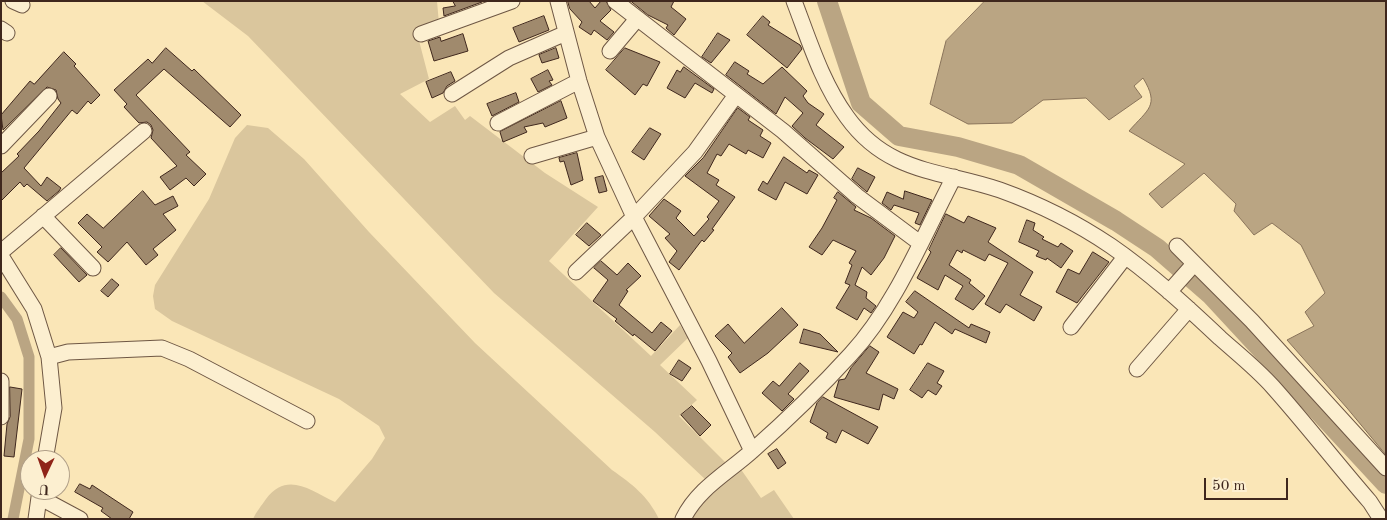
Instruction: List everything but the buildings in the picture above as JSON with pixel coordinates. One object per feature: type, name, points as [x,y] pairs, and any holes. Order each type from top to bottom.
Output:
[{"type":"street","points":[[421,34],[512,1]]},
{"type":"street","points":[[558,1],[579,81],[597,137],[634,217],[710,361],[752,451]]},
{"type":"street","points":[[615,1],[783,131],[857,196],[920,243]]},
{"type":"street","points":[[794,1],[832,93],[856,128],[888,156],[900,162],[926,172],[954,177],[1001,191],[1047,210],[1091,233],[1125,257],[1174,287],[1189,309],[1271,385],[1370,502],[1381,519]]},
{"type":"street","points":[[610,51],[637,19]]},
{"type":"street","points":[[452,94],[509,58],[566,33]]},
{"type":"street","points":[[498,123],[579,81]]},
{"type":"street","points":[[576,272],[634,217],[695,152],[736,95]]},
{"type":"street","points":[[1,146],[49,96]]},
{"type":"street","points":[[1,252],[144,131]]},
{"type":"street","points":[[532,156],[597,137]]},
{"type":"street","points":[[684,519],[689,507],[716,480],[752,451],[852,353],[886,309],[954,177]]},
{"type":"street","points":[[43,216],[93,268]]},
{"type":"street","points":[[1178,246],[1191,268],[1252,321],[1386,468]]},
{"type":"street","points":[[1,256],[34,309],[49,357],[54,408],[47,450]]},
{"type":"street","points":[[1071,326],[1125,257]]},
{"type":"street","points":[[1174,287],[1191,268]]},
{"type":"street","points":[[1137,369],[1189,309]]},
{"type":"street","points":[[49,357],[68,352],[106,352],[148,347],[162,348],[188,359],[307,421]]},
{"type":"street","points":[[1,381],[1,417]]},
{"type":"street","points":[[36,519],[39,500]]},
{"type":"street","points":[[50,500],[80,519]]},
{"type":"shaded area","points":[[202,1],[437,1],[439,24],[417,33],[429,79],[400,94],[430,122],[455,106],[465,120],[470,116],[545,173],[598,207],[549,261],[651,356],[680,325],[688,338],[660,365],[697,400],[679,416],[727,464],[707,481],[655,432],[494,293],[248,36]]},
{"type":"shaded area","points":[[985,1],[1386,1],[1386,455],[1287,340],[1314,326],[1305,312],[1325,293],[1301,245],[1272,223],[1254,235],[1234,211],[1236,204],[1204,173],[1162,208],[1149,194],[1185,164],[1129,131],[1150,107],[1151,95],[1143,78],[1134,86],[1142,97],[1109,120],[1086,98],[1043,100],[1012,123],[968,124],[930,104],[946,41]]},
{"type":"shaded area","points":[[247,125],[268,128],[304,159],[369,232],[475,343],[612,470],[639,491],[659,519],[253,519],[266,499],[274,491],[290,484],[308,488],[335,502],[372,459],[385,438],[379,426],[339,399],[172,321],[155,309],[153,296],[155,285],[209,199],[235,138]]},
{"type":"shaded area","points":[[740,468],[761,498],[774,490],[794,519],[689,519],[713,490]]},
{"type":"waterway","points":[[827,1],[861,103],[899,136],[958,147],[1019,165],[1116,221],[1157,248],[1211,295],[1386,484]]},
{"type":"waterway","points":[[1,297],[17,319],[29,357],[29,439],[13,519]]}]
